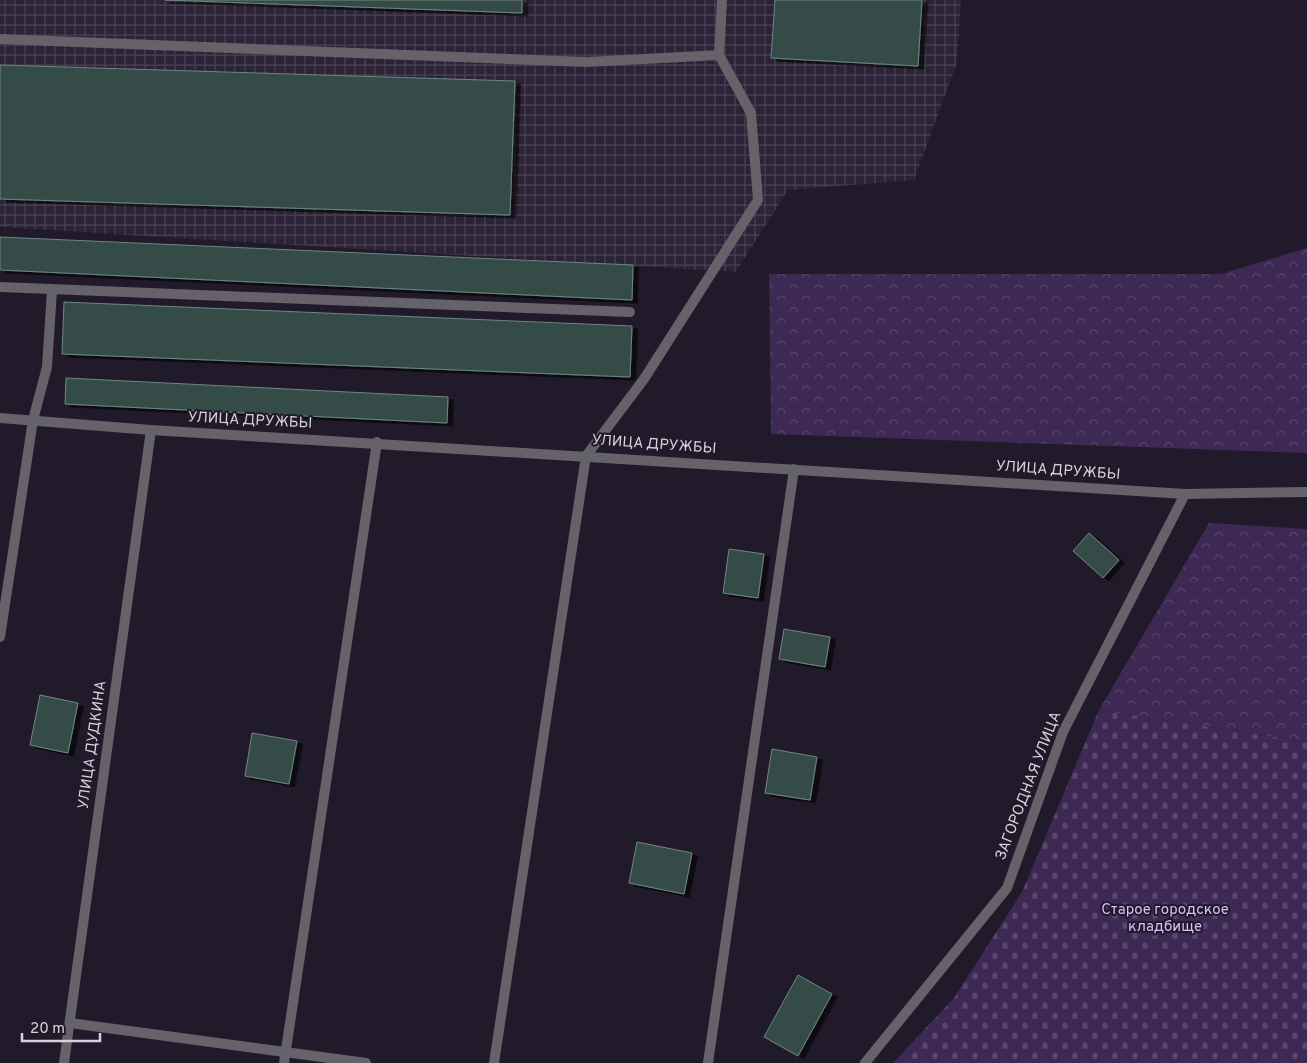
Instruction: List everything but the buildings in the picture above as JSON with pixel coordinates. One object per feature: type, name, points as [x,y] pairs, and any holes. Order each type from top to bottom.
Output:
[{"type":"street","points":[[494,1063],[586,456],[644,379],[758,200],[751,113],[720,55],[722,0]]},
{"type":"street","points":[[0,39],[587,62],[720,55]]},
{"type":"street","points":[[0,287],[630,312]]},
{"type":"street","points":[[0,637],[33,420],[47,367],[52,290]]},
{"type":"street","name":"УЛИЦА ДРУЖБЫ","points":[[0,418],[151,430],[377,442],[1185,494],[1307,492]]},
{"type":"street","name":"УЛИЦА ДУДКИНА","points":[[64,1063],[151,430]]},
{"type":"street","points":[[284,1063],[377,442]]},
{"type":"street","points":[[708,1063],[794,469]]},
{"type":"street","name":"ЗАГОРОДНАЯ УЛИЦА","points":[[865,1063],[1007,888],[1063,732],[1185,494]]},
{"type":"street","points":[[70,1023],[366,1063]]},
{"type":"shaded area","points":[[0,0],[961,0],[957,63],[914,180],[788,190],[736,272],[0,227]]},
{"type":"green space","points":[[1307,248],[1307,453],[771,434],[769,274],[1221,274]]},
{"type":"green space","points":[[1209,523],[1307,529],[1307,742],[1099,710]]},
{"type":"green space","name":"Старое городское кладбище","points":[[1099,710],[1307,742],[1307,1063],[893,1063],[954,998],[1022,892]]}]
